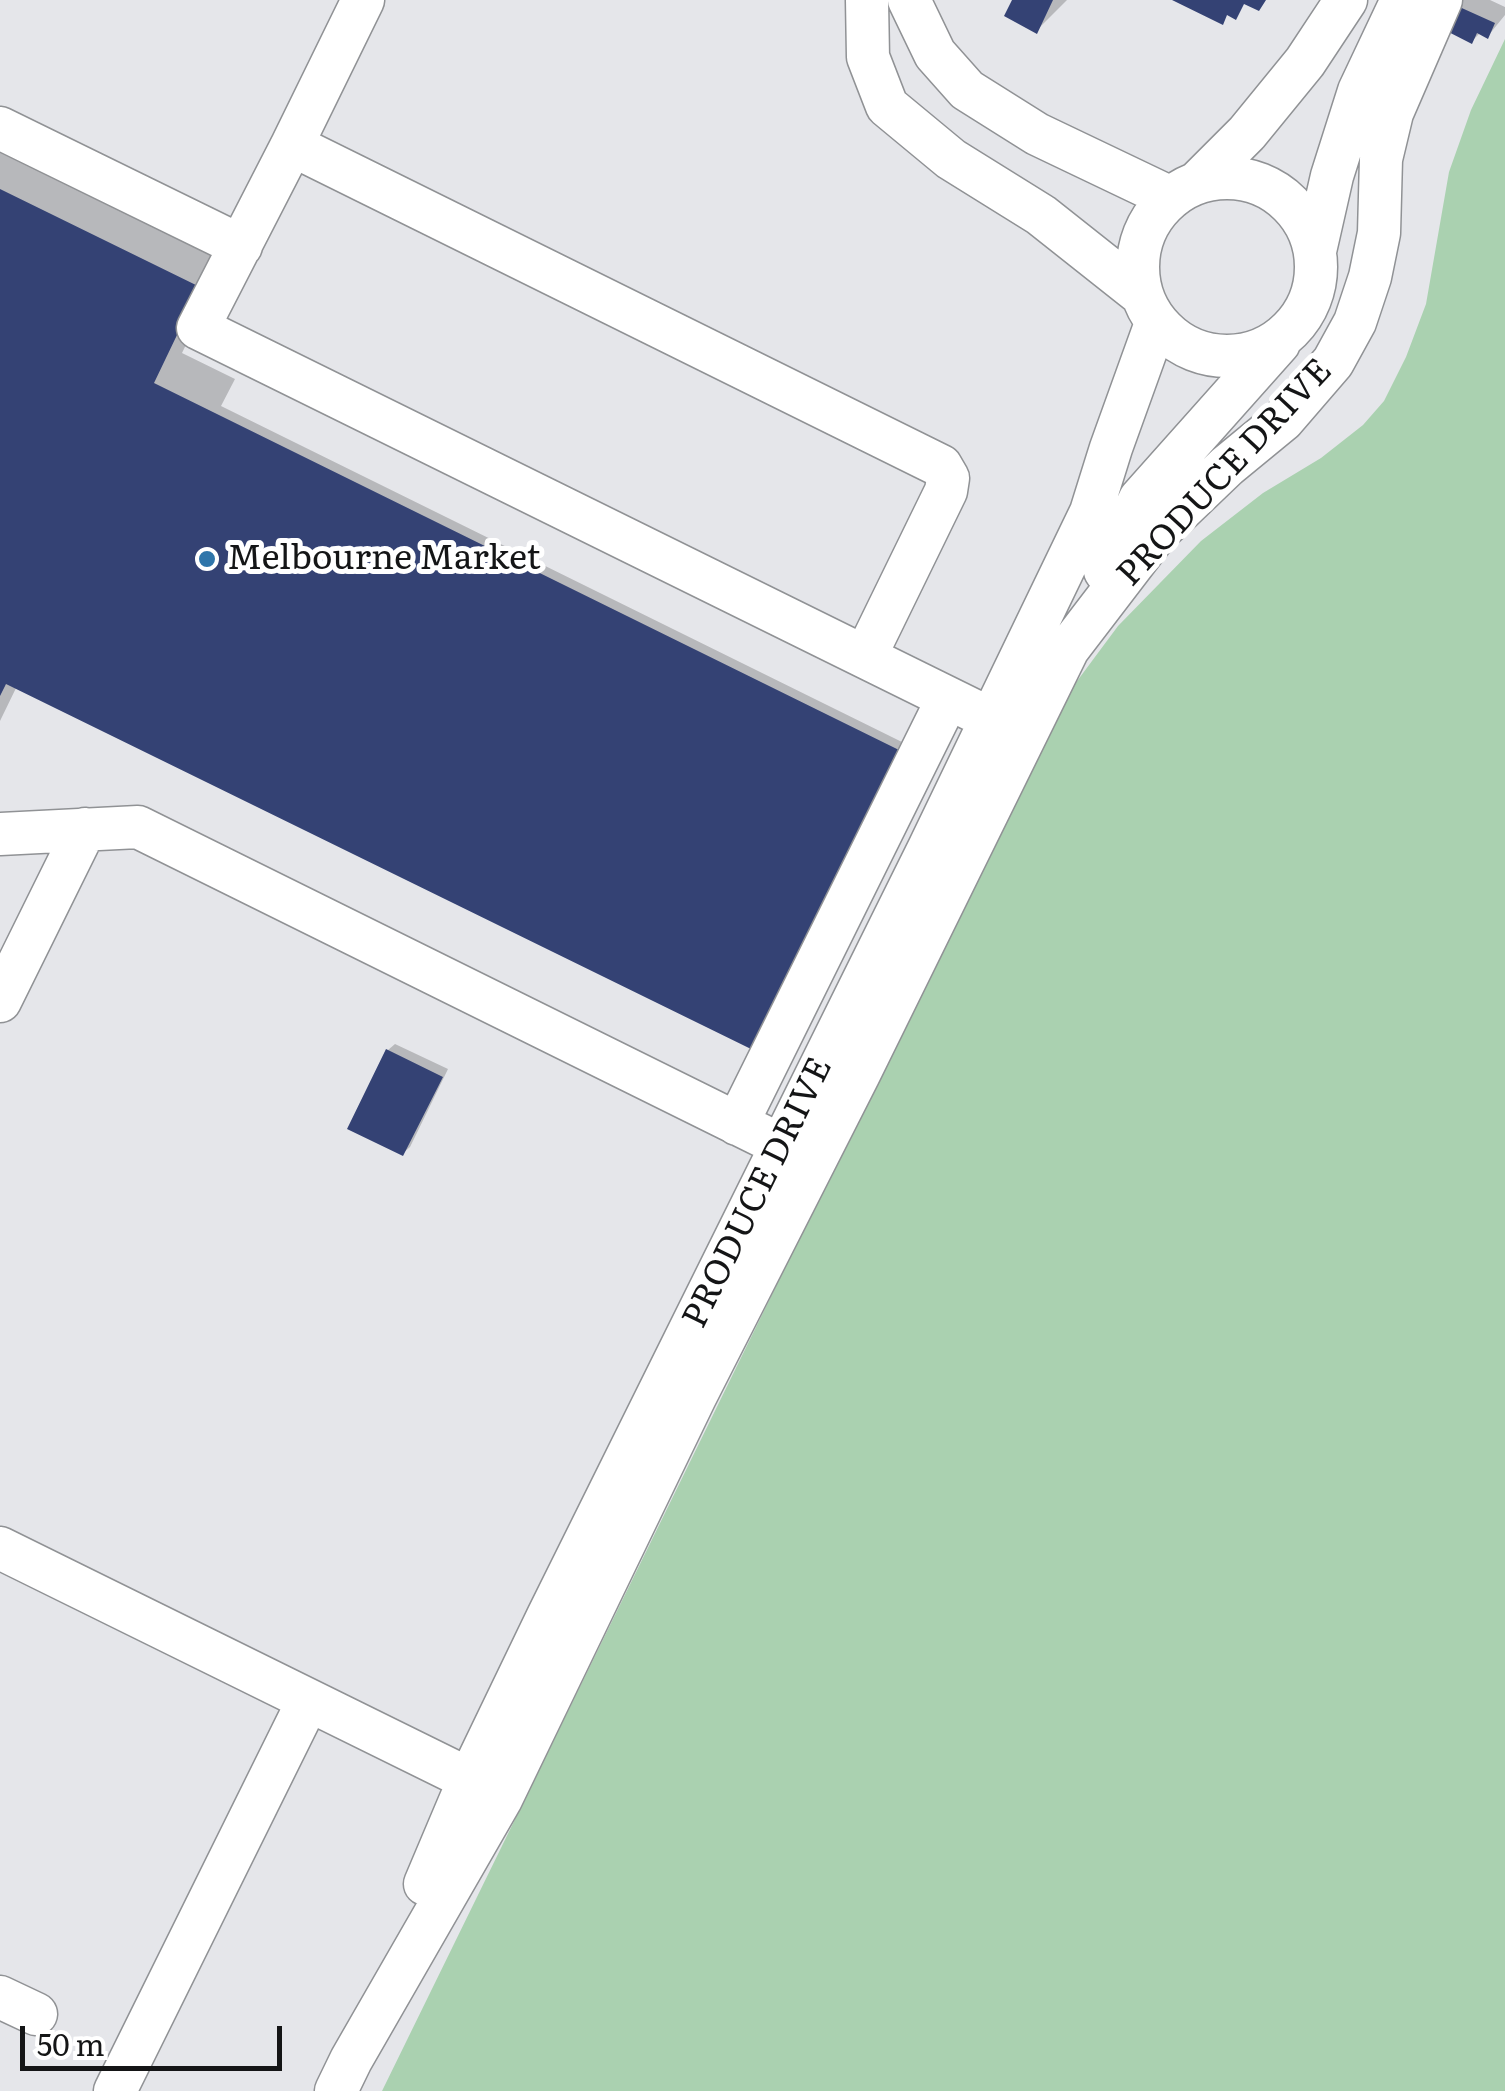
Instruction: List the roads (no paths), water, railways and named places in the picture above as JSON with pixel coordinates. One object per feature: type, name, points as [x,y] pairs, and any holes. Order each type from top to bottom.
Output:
[{"type":"lane","points":[[363,0],[198,328],[1008,728]]},
{"type":"lane","points":[[867,0],[868,56],[886,106],[951,159],[1041,215],[1149,309],[1178,343],[1206,354],[1236,356],[1265,348],[1289,332],[1307,308],[1316,280],[1315,251],[1332,176],[1359,91],[1402,0]]},
{"type":"lane","points":[[909,0],[935,54],[967,90],[1037,134],[1184,190],[1228,178],[1258,184],[1284,199],[1304,222],[1315,251]]},
{"type":"lane","points":[[1149,309],[1138,269],[1141,242],[1152,218],[1247,133],[1305,62],[1346,0]]},
{"type":"lane","name":"PRODUCE DRIVE","points":[[1008,728],[1156,534],[1283,420],[1333,362],[1355,322],[1370,277],[1379,233],[1381,159],[1392,113],[1441,0]]},
{"type":"lane","points":[[0,128],[241,246]]},
{"type":"lane","points":[[292,146],[941,466],[948,478],[946,491],[865,657]]},
{"type":"lane","name":"PRODUCE DRIVE","points":[[344,2076],[486,1787],[686,1414],[798,1153],[1008,728],[1092,512],[1149,309]]},
{"type":"lane","name":"PRODUCE DRIVE","points":[[1068,649],[1140,499],[1289,332]]},
{"type":"lane","points":[[737,1124],[948,698]]},
{"type":"lane","points":[[0,834],[138,827],[798,1153]]},
{"type":"lane","points":[[0,1001],[85,829]]},
{"type":"lane","points":[[0,1548],[486,1787]]},
{"type":"lane","points":[[115,2091],[308,1700]]},
{"type":"place","name":"Melbourne Market","points":[[207,559]]}]
